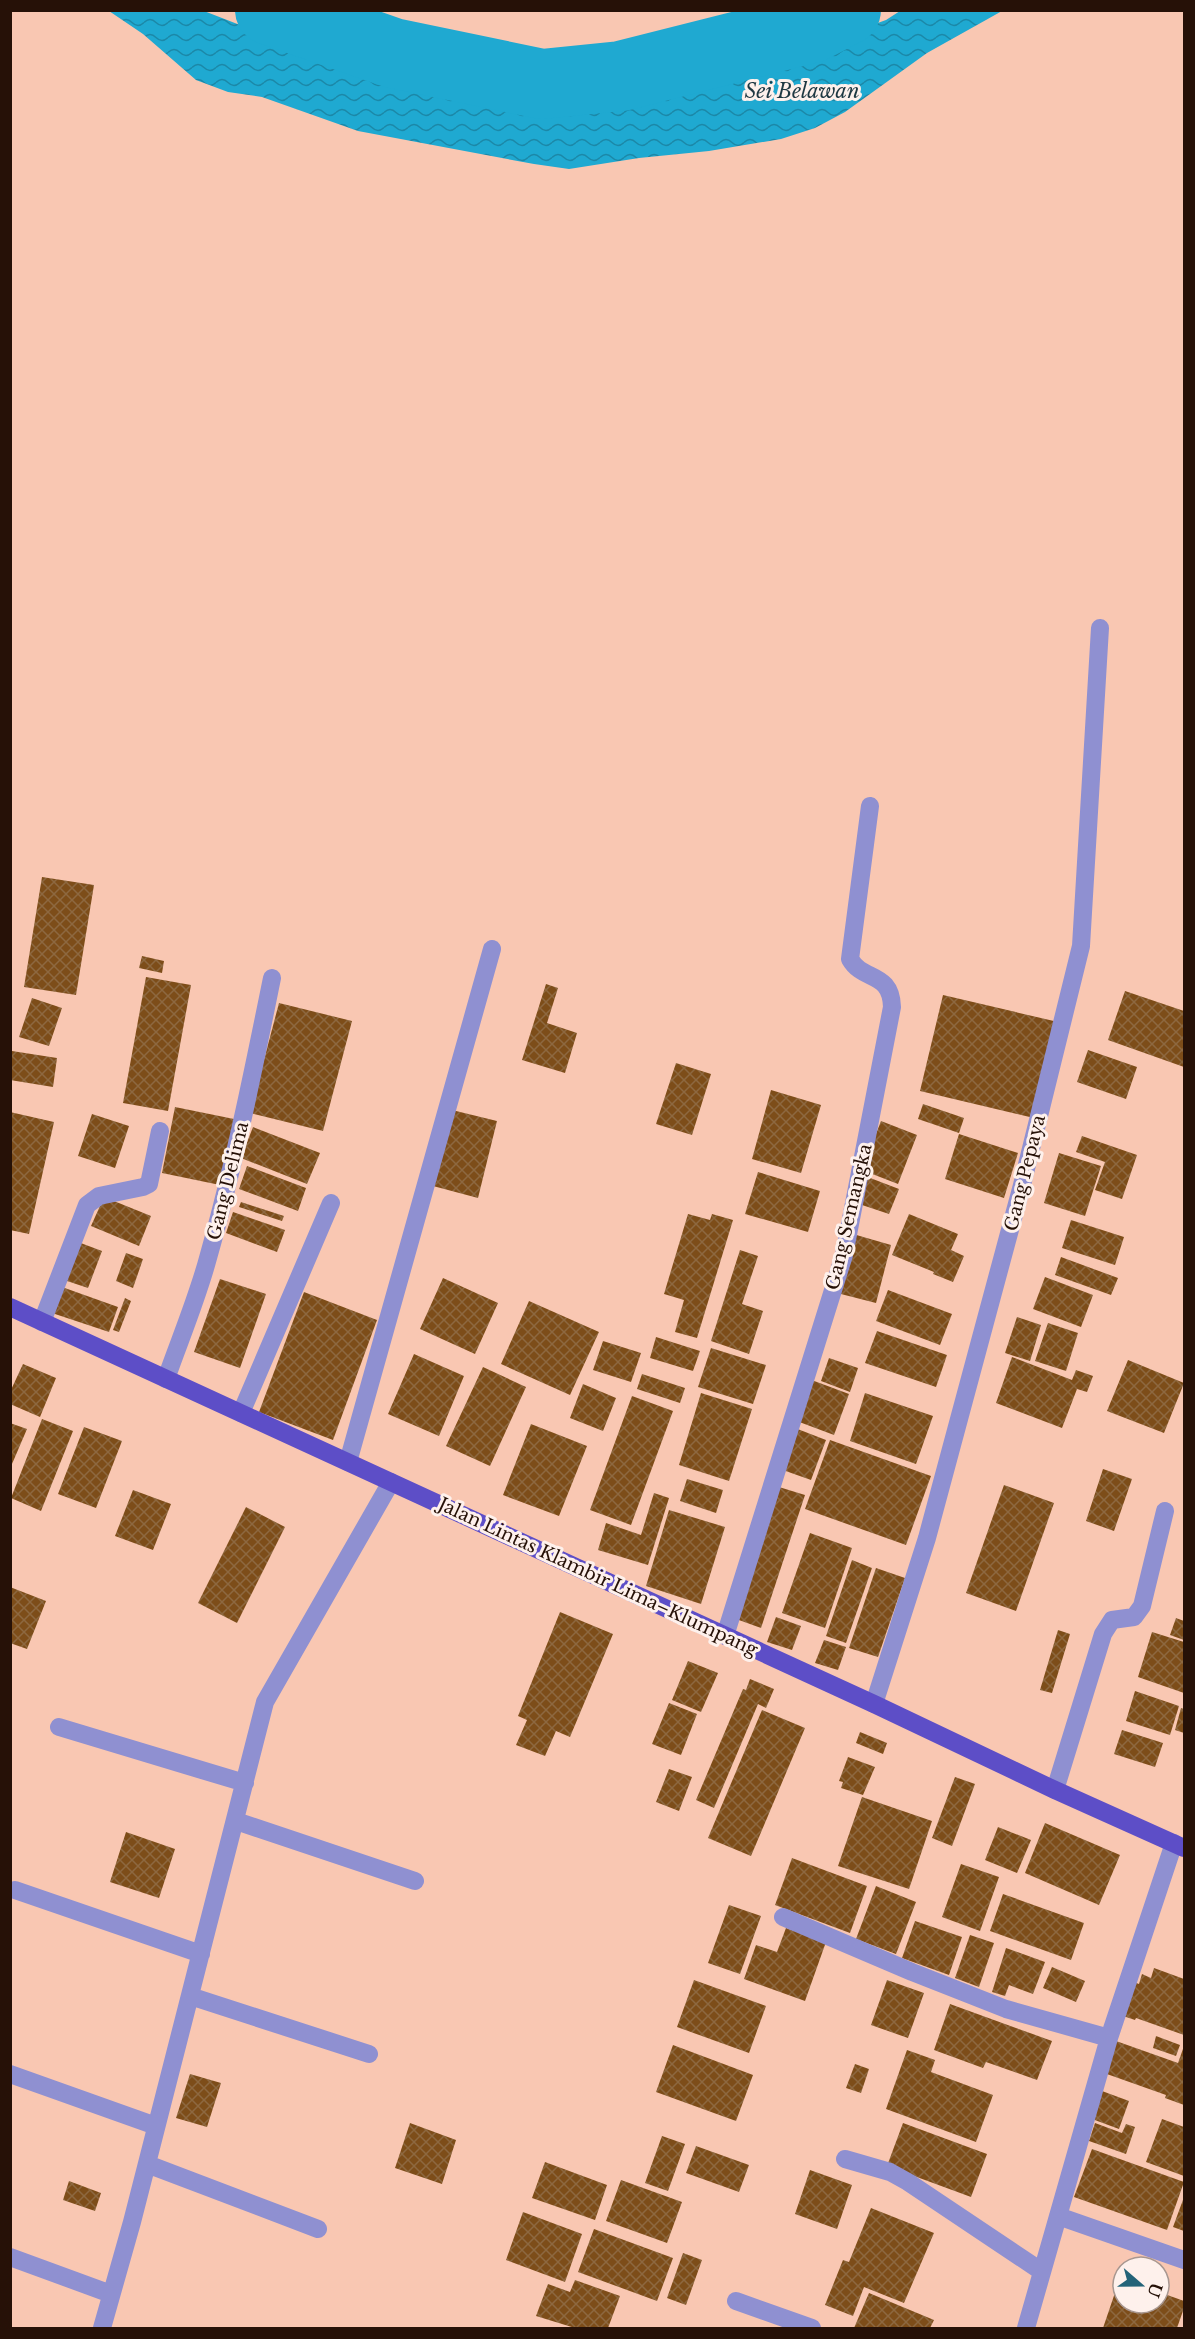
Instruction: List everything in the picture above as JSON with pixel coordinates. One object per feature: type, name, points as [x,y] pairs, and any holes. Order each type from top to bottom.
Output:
[{"type":"main road","name":"Jalan Lintas Klambir Lima–Klumpang","points":[[10,1307],[874,1704],[1055,1790],[1179,1845]]},
{"type":"street","name":"Gang Pepaya","points":[[874,1704],[927,1538],[1022,1185],[1081,946],[1100,628]]},
{"type":"street","name":"Gang Semangka","points":[[725,1636],[844,1255],[892,1007],[892,994],[889,988],[856,967],[850,959],[870,806]]},
{"type":"street","points":[[348,1462],[492,949]]},
{"type":"street","name":"Gang Delima","points":[[166,1379],[201,1281],[221,1210],[240,1135],[273,978]]},
{"type":"street","points":[[42,1322],[87,1205],[99,1196],[149,1184],[160,1131]]},
{"type":"street","points":[[241,1413],[331,1203]]},
{"type":"street","points":[[102,2328],[147,2164],[265,1702],[391,1482]]},
{"type":"street","points":[[1055,1790],[1103,1634],[1112,1620],[1134,1617],[1142,1606],[1166,1511]]},
{"type":"street","points":[[59,1726],[245,1783]]},
{"type":"street","points":[[236,1821],[415,1881]]},
{"type":"street","points":[[1026,2328],[1109,2038],[1179,1845]]},
{"type":"street","points":[[15,1890],[201,1954]]},
{"type":"street","points":[[783,1917],[1006,2009],[1109,2038]]},
{"type":"street","points":[[190,1996],[369,2054]]},
{"type":"street","points":[[10,2074],[156,2126]]},
{"type":"street","points":[[845,2159],[890,2172],[918,2188],[1041,2271]]},
{"type":"street","points":[[147,2164],[318,2229]]},
{"type":"street","points":[[1058,2216],[1185,2260]]},
{"type":"street","points":[[10,2257],[111,2294]]},
{"type":"street","points":[[736,2301],[812,2328]]},
{"type":"water","name":"Sei Belawan","points":[[109,11],[204,11],[375,78],[445,88],[510,104],[581,107],[651,100],[721,80],[886,20],[900,11],[1002,11],[927,53],[845,112],[815,128],[781,139],[709,151],[639,158],[569,169],[358,131],[262,97],[228,92],[196,80],[143,34]]},
{"type":"building","points":[[42,877],[94,885],[76,995],[24,987]]},
{"type":"building","points":[[142,956],[164,961],[162,973],[139,968]]},
{"type":"building","points":[[146,977],[191,985],[168,1111],[123,1103]]},
{"type":"building","points":[[546,984],[558,988],[547,1023],[577,1033],[565,1073],[522,1060]]},
{"type":"building","points":[[1125,991],[1184,1011],[1184,1067],[1108,1040]]},
{"type":"building","points":[[943,995],[1058,1022],[1034,1118],[920,1091]]},
{"type":"building","points":[[32,998],[62,1008],[49,1046],[19,1037]]},
{"type":"building","points":[[279,1003],[352,1021],[323,1131],[250,1113]]},
{"type":"building","points":[[1088,1050],[1137,1067],[1126,1099],[1077,1082]]},
{"type":"building","points":[[12,1051],[57,1058],[53,1087],[10,1080]]},
{"type":"building","points":[[676,1063],[711,1074],[692,1135],[656,1124]]},
{"type":"building","points":[[771,1090],[821,1105],[801,1173],[752,1159]]},
{"type":"building","points":[[923,1104],[964,1118],[959,1133],[918,1119]]},
{"type":"building","points":[[175,1107],[234,1119],[220,1185],[162,1173]]},
{"type":"building","points":[[452,1110],[497,1121],[478,1198],[433,1186]]},
{"type":"building","points":[[10,1112],[54,1122],[29,1234],[10,1230]]},
{"type":"building","points":[[92,1114],[129,1126],[115,1168],[78,1156]]},
{"type":"building","points":[[881,1121],[917,1135],[898,1184],[862,1170]]},
{"type":"building","points":[[253,1127],[320,1153],[307,1184],[241,1158]]},
{"type":"building","points":[[959,1134],[1018,1153],[1004,1198],[945,1179]]},
{"type":"building","points":[[1082,1136],[1137,1155],[1122,1199],[1095,1190],[1105,1162],[1076,1152]]},
{"type":"building","points":[[1059,1153],[1101,1166],[1085,1216],[1044,1203]]},
{"type":"building","points":[[247,1166],[306,1188],[298,1211],[239,1189]]},
{"type":"building","points":[[758,1172],[820,1191],[808,1232],[745,1214]]},
{"type":"building","points":[[865,1176],[899,1189],[889,1214],[856,1203]]},
{"type":"building","points":[[104,1197],[151,1216],[139,1246],[91,1226]]},
{"type":"building","points":[[241,1202],[284,1216],[282,1221],[239,1207]]},
{"type":"building","points":[[233,1212],[285,1230],[277,1252],[226,1233]]},
{"type":"building","points":[[688,1214],[710,1220],[712,1214],[733,1220],[697,1338],[675,1332],[684,1300],[664,1294]]},
{"type":"building","points":[[909,1214],[958,1234],[951,1250],[964,1256],[953,1282],[892,1255]]},
{"type":"building","points":[[1071,1220],[1124,1237],[1115,1265],[1062,1248]]},
{"type":"building","points":[[853,1234],[891,1245],[876,1303],[837,1293]]},
{"type":"building","points":[[78,1242],[102,1251],[88,1288],[64,1280]]},
{"type":"building","points":[[740,1250],[758,1256],[742,1304],[763,1311],[749,1354],[711,1341]]},
{"type":"building","points":[[126,1253],[143,1259],[133,1288],[116,1281]]},
{"type":"building","points":[[1061,1257],[1118,1278],[1111,1295],[1055,1275]]},
{"type":"building","points":[[1045,1277],[1093,1295],[1081,1327],[1033,1309]]},
{"type":"building","points":[[443,1278],[498,1303],[475,1354],[420,1329]]},
{"type":"building","points":[[220,1279],[266,1294],[240,1368],[194,1352]]},
{"type":"building","points":[[62,1287],[118,1307],[109,1332],[52,1313]]},
{"type":"building","points":[[888,1290],[952,1314],[940,1345],[876,1321]]},
{"type":"building","points":[[304,1292],[377,1320],[333,1440],[259,1412]]},
{"type":"building","points":[[125,1298],[131,1301],[119,1332],[113,1330]]},
{"type":"building","points":[[529,1301],[599,1332],[570,1395],[501,1364]]},
{"type":"building","points":[[1017,1317],[1041,1325],[1030,1361],[1005,1353]]},
{"type":"building","points":[[1048,1323],[1078,1333],[1066,1371],[1035,1361]]},
{"type":"building","points":[[877,1331],[947,1355],[936,1387],[865,1363]]},
{"type":"building","points":[[656,1337],[700,1351],[693,1371],[650,1358]]},
{"type":"building","points":[[603,1341],[641,1353],[631,1382],[593,1370]]},
{"type":"building","points":[[711,1348],[766,1365],[753,1404],[698,1387]]},
{"type":"building","points":[[414,1354],[464,1376],[439,1436],[388,1414]]},
{"type":"building","points":[[1012,1357],[1072,1380],[1076,1370],[1093,1376],[1087,1392],[1077,1389],[1062,1428],[996,1403]]},
{"type":"building","points":[[829,1358],[858,1368],[850,1392],[821,1381]]},
{"type":"building","points":[[1128,1360],[1184,1383],[1164,1433],[1107,1411]]},
{"type":"building","points":[[23,1364],[56,1378],[40,1417],[10,1404],[10,1392]]},
{"type":"building","points":[[483,1367],[526,1387],[490,1466],[446,1446]]},
{"type":"building","points":[[642,1374],[685,1388],[680,1403],[637,1389]]},
{"type":"building","points":[[809,1379],[849,1394],[834,1435],[794,1420]]},
{"type":"building","points":[[583,1384],[616,1398],[603,1431],[570,1418]]},
{"type":"building","points":[[701,1393],[752,1409],[729,1481],[679,1465]]},
{"type":"building","points":[[865,1393],[933,1416],[916,1464],[850,1441]]},
{"type":"building","points":[[632,1396],[673,1411],[631,1525],[590,1510]]},
{"type":"building","points":[[42,1419],[73,1431],[41,1511],[11,1498]]},
{"type":"building","points":[[10,1423],[27,1429],[12,1464],[10,1464]]},
{"type":"building","points":[[531,1424],[587,1446],[559,1516],[503,1495]]},
{"type":"building","points":[[84,1427],[122,1441],[96,1508],[58,1494]]},
{"type":"building","points":[[795,1428],[826,1440],[811,1480],[780,1469]]},
{"type":"building","points":[[830,1440],[931,1476],[906,1545],[805,1509]]},
{"type":"building","points":[[1103,1469],[1132,1479],[1114,1531],[1086,1521]]},
{"type":"building","points":[[687,1479],[723,1490],[716,1513],[680,1501]]},
{"type":"building","points":[[1004,1485],[1054,1503],[1016,1611],[966,1593]]},
{"type":"building","points":[[779,1487],[805,1495],[761,1628],[736,1619]]},
{"type":"building","points":[[133,1490],[171,1504],[153,1550],[115,1536]]},
{"type":"building","points":[[654,1493],[669,1498],[648,1565],[598,1550],[606,1523],[641,1535]]},
{"type":"building","points":[[246,1507],[285,1527],[237,1623],[198,1603]]},
{"type":"building","points":[[669,1510],[725,1527],[701,1604],[646,1586]]},
{"type":"building","points":[[810,1533],[852,1548],[825,1628],[782,1613]]},
{"type":"building","points":[[852,1560],[872,1568],[846,1643],[826,1636]]},
{"type":"building","points":[[876,1568],[905,1578],[878,1657],[849,1648]]},
{"type":"building","points":[[10,1587],[46,1601],[27,1649],[10,1643]]},
{"type":"building","points":[[560,1612],[613,1634],[570,1737],[556,1731],[545,1756],[516,1745],[527,1720],[518,1716]]},
{"type":"building","points":[[776,1617],[801,1626],[792,1650],[767,1642]]},
{"type":"building","points":[[1176,1618],[1184,1621],[1184,1640],[1170,1635]]},
{"type":"building","points":[[1058,1630],[1070,1634],[1052,1693],[1040,1690]]},
{"type":"building","points":[[1152,1632],[1184,1642],[1184,1693],[1138,1677]]},
{"type":"building","points":[[824,1640],[846,1647],[838,1670],[815,1663]]},
{"type":"building","points":[[688,1661],[718,1673],[701,1712],[672,1700]]},
{"type":"building","points":[[750,1679],[774,1689],[766,1708],[758,1704],[714,1808],[696,1800],[743,1689],[746,1690]]},
{"type":"building","points":[[1135,1691],[1179,1706],[1170,1735],[1126,1721]]},
{"type":"building","points":[[669,1703],[697,1714],[681,1755],[652,1744]]},
{"type":"building","points":[[1181,1708],[1184,1709],[1184,1733],[1175,1730]]},
{"type":"building","points":[[762,1710],[805,1728],[751,1856],[708,1838]]},
{"type":"building","points":[[1122,1730],[1163,1743],[1155,1767],[1114,1754]]},
{"type":"building","points":[[860,1732],[887,1743],[883,1754],[856,1743]]},
{"type":"building","points":[[848,1757],[875,1767],[863,1795],[841,1788],[843,1782],[839,1781]]},
{"type":"building","points":[[669,1769],[692,1777],[679,1811],[656,1802]]},
{"type":"building","points":[[955,1777],[975,1784],[952,1846],[932,1838]]},
{"type":"building","points":[[862,1797],[932,1821],[909,1889],[838,1866]]},
{"type":"building","points":[[1045,1823],[1120,1855],[1099,1905],[1025,1873]]},
{"type":"building","points":[[998,1827],[1031,1840],[1017,1873],[985,1860]]},
{"type":"building","points":[[126,1832],[175,1849],[159,1898],[110,1882]]},
{"type":"building","points":[[792,1858],[867,1886],[850,1933],[775,1905]]},
{"type":"building","points":[[961,1864],[999,1877],[980,1931],[942,1917]]},
{"type":"building","points":[[876,1886],[916,1902],[896,1954],[856,1939]]},
{"type":"building","points":[[1003,1894],[1084,1923],[1071,1960],[990,1931]]},
{"type":"building","points":[[729,1905],[761,1916],[740,1974],[708,1963]]},
{"type":"building","points":[[915,1921],[962,1937],[949,1975],[902,1958]]},
{"type":"building","points":[[786,1928],[826,1942],[805,2001],[744,1979],[756,1945],[777,1952]]},
{"type":"building","points":[[970,1935],[994,1943],[979,1987],[955,1978]]},
{"type":"building","points":[[1006,1948],[1045,1962],[1033,1994],[1009,1985],[1005,1996],[992,1992]]},
{"type":"building","points":[[1052,1967],[1085,1981],[1076,2002],[1043,1988]]},
{"type":"building","points":[[1154,1968],[1184,1979],[1184,2035],[1136,2018],[1135,2020],[1120,2015],[1132,1981],[1139,1984],[1142,1974],[1151,1978]]},
{"type":"building","points":[[694,1980],[766,2006],[749,2053],[677,2027]]},
{"type":"building","points":[[887,1980],[924,1993],[908,2038],[871,2025]]},
{"type":"building","points":[[950,2004],[1052,2041],[1037,2080],[986,2062],[983,2068],[934,2050]]},
{"type":"building","points":[[1156,2036],[1180,2045],[1176,2056],[1153,2048]]},
{"type":"building","points":[[1116,2041],[1178,2063],[1184,2046],[1184,2105],[1165,2098],[1166,2095],[1104,2073]]},
{"type":"building","points":[[673,2045],[753,2075],[736,2121],[656,2092]]},
{"type":"building","points":[[907,2050],[935,2060],[931,2072],[993,2095],[976,2142],[886,2109]]},
{"type":"building","points":[[855,2064],[869,2069],[861,2093],[846,2088]]},
{"type":"building","points":[[190,2074],[221,2083],[207,2127],[176,2118]]},
{"type":"building","points":[[1102,2091],[1129,2101],[1119,2129],[1092,2119]]},
{"type":"building","points":[[1162,2119],[1184,2127],[1184,2176],[1146,2162]]},
{"type":"building","points":[[410,2123],[456,2140],[442,2184],[395,2168]]},
{"type":"building","points":[[903,2123],[987,2154],[971,2197],[887,2166]]},
{"type":"building","points":[[1095,2123],[1122,2133],[1126,2124],[1135,2127],[1126,2154],[1089,2141]]},
{"type":"building","points":[[662,2136],[685,2144],[668,2191],[645,2183]]},
{"type":"building","points":[[696,2146],[749,2165],[739,2192],[686,2173]]},
{"type":"building","points":[[1092,2149],[1184,2182],[1167,2230],[1074,2197]]},
{"type":"building","points":[[545,2162],[607,2185],[595,2220],[532,2198]]},
{"type":"building","points":[[810,2170],[852,2185],[837,2229],[795,2214]]},
{"type":"building","points":[[621,2180],[682,2202],[667,2243],[606,2221]]},
{"type":"building","points":[[69,2181],[101,2193],[95,2211],[63,2200]]},
{"type":"building","points":[[1184,2197],[1184,2231],[1173,2227]]},
{"type":"building","points":[[871,2208],[934,2233],[904,2303],[864,2287],[853,2316],[825,2305],[843,2260],[849,2262]]},
{"type":"building","points":[[523,2212],[582,2234],[565,2282],[506,2260]]},
{"type":"building","points":[[594,2229],[673,2258],[657,2301],[578,2272]]},
{"type":"building","points":[[683,2253],[702,2260],[686,2305],[667,2298]]},
{"type":"building","points":[[575,2280],[620,2296],[608,2328],[575,2328],[536,2316],[548,2284],[570,2292]]},
{"type":"building","points":[[869,2293],[934,2320],[930,2328],[854,2328]]},
{"type":"building","points":[[1171,2296],[1184,2301],[1177,2328],[1103,2328],[1111,2304],[1111,2315],[1171,2315]]},
{"type":"waterway","name":"Sei Belawan","points":[[270,10],[393,53],[542,84],[621,76],[811,28],[846,10]]}]
